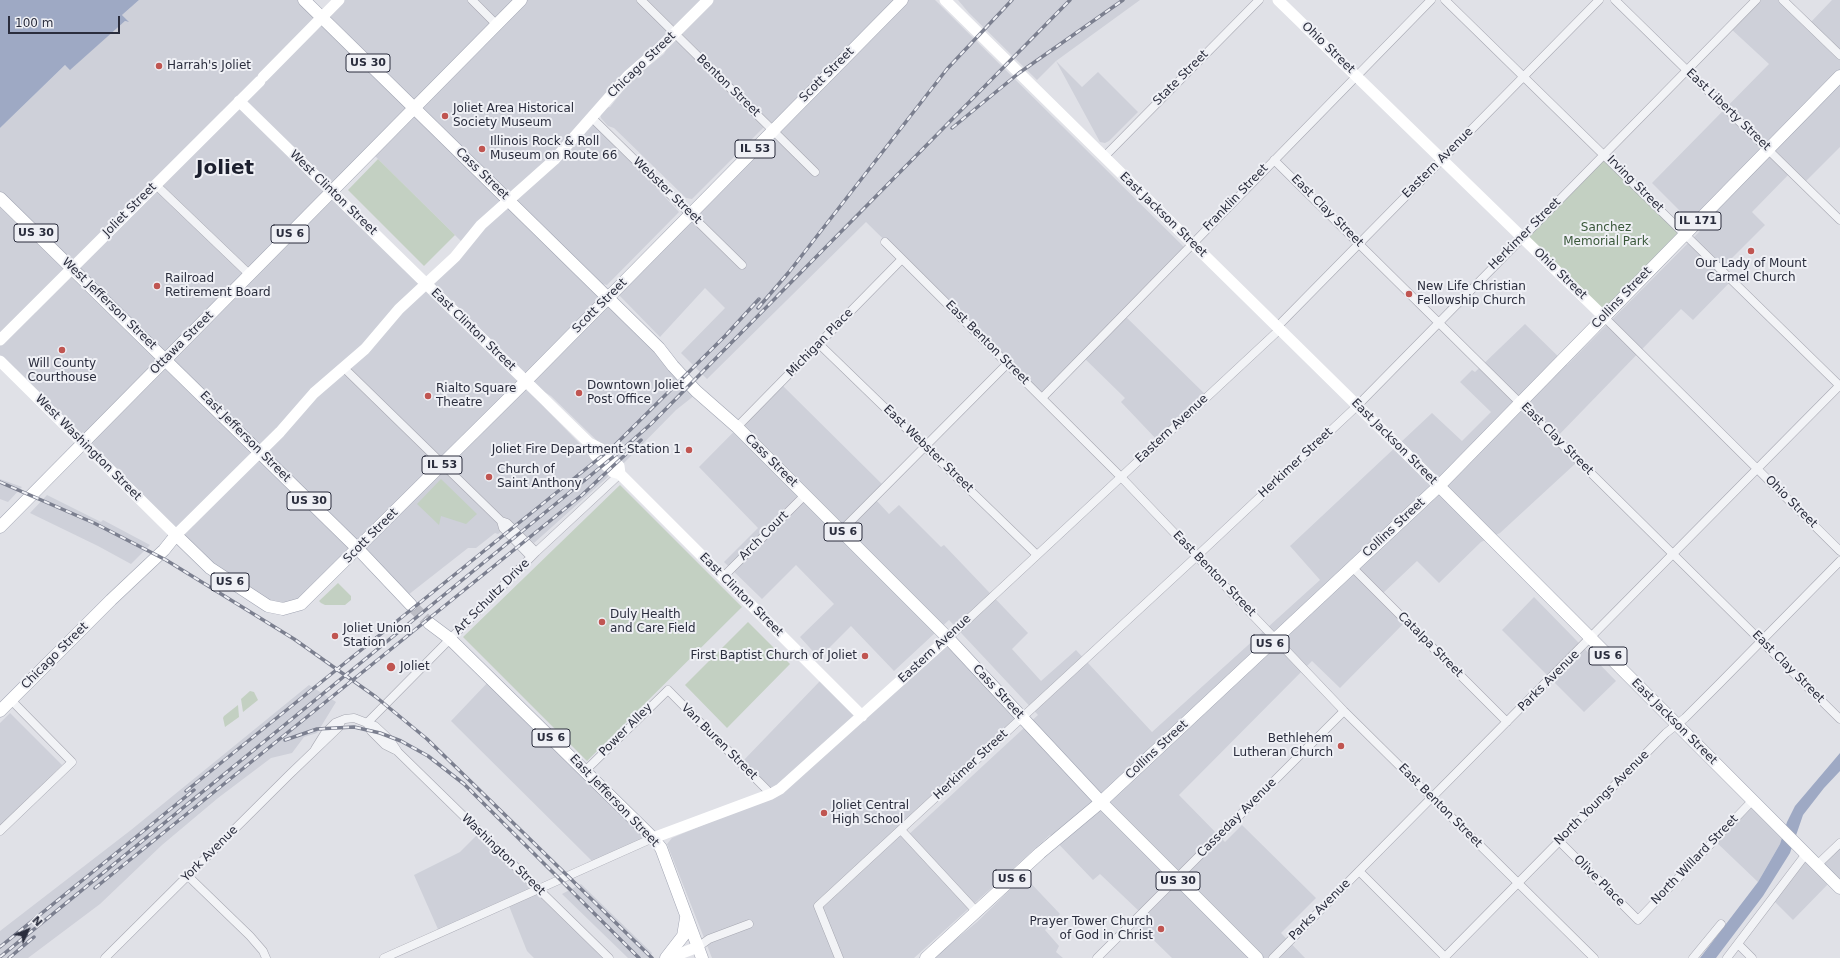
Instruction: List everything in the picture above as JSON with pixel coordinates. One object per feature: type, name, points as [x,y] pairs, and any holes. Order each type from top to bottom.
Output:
[{"type":"main road","name":"Cass Street","points":[[304,0],[659,348],[696,391],[737,427],[841,530],[948,638],[1101,802],[1176,879],[1257,958]]},
{"type":"main road","name":"Ottawa Street","points":[[0,527],[522,0]]},
{"type":"main road","name":"Scott Street","points":[[176,535],[210,568],[272,608],[283,609],[301,604],[309,598],[525,382],[902,0]]},
{"type":"main road","name":"Collins Street","points":[[926,958],[1040,853],[1101,802],[1438,486],[1840,76]]},
{"type":"main road","name":"West Jefferson Street","points":[[0,198],[165,359]]},
{"type":"main road","name":"East Jefferson Street","points":[[165,359],[414,602]]},
{"type":"main road","name":"East Jackson Street","points":[[1438,486],[1840,888]]},
{"type":"main road","name":"Chicago Street","points":[[0,711],[111,600],[159,545],[176,535]]},
{"type":"main road","name":"East Jefferson Street","points":[[432,621],[443,625],[449,638],[653,838],[661,848],[700,952]]},
{"type":"main road","points":[[666,958],[680,943],[683,936],[686,916]]},
{"type":"street","name":"Joliet Street","points":[[0,340],[340,0]]},
{"type":"street","points":[[472,0],[497,25]]},
{"type":"street","name":"Benton Street","points":[[641,0],[815,172]]},
{"type":"street","name":"Chicago Street","points":[[176,535],[260,453],[291,421],[314,393],[344,368],[369,344],[410,298],[455,257],[481,225],[554,160],[628,76],[675,34],[708,0]]},
{"type":"street","name":"East Jackson Street","points":[[944,0],[1438,486]]},
{"type":"street","name":"State Street","points":[[1104,157],[1259,0]]},
{"type":"street","name":"Ohio Street","points":[[1278,0],[1604,317],[1840,551]]},
{"type":"street","name":"Franklin Street","points":[[1042,398],[1431,0]]},
{"type":"street","name":"Irving Street","points":[[1445,0],[1525,76],[1840,385]]},
{"type":"street","name":"Eastern Avenue","points":[[384,958],[653,838],[771,794],[862,716],[948,638],[1278,328],[1441,159],[1599,0]]},
{"type":"street","name":"East Liberty Street","points":[[1615,0],[1840,220]]},
{"type":"street","name":"Herkimer Street","points":[[839,958],[818,906],[1357,406],[1756,0]]},
{"type":"street","points":[[1783,0],[1840,55]]},
{"type":"street","name":"West Clinton Street","points":[[239,101],[426,284]]},
{"type":"street","name":"Webster Street","points":[[591,117],[742,265]]},
{"type":"street","name":"East Clay Street","points":[[1274,160],[1521,402],[1673,555],[1840,719]]},
{"type":"street","points":[[156,185],[249,274]]},
{"type":"street","name":"East Benton Street","points":[[884,242],[1008,363],[1121,477],[1344,711],[1594,958]]},
{"type":"street","name":"Michigan Place","points":[[737,427],[902,259]]},
{"type":"street","name":"East Clinton Street","points":[[426,284],[589,443],[601,449],[619,466],[620,474],[862,716]]},
{"type":"street","name":"East Webster Street","points":[[819,344],[1037,555]]},
{"type":"street","name":"West Washington Street","points":[[0,362],[176,535]]},
{"type":"street","points":[[841,530],[926,447],[1008,363]]},
{"type":"street","points":[[344,368],[501,521],[503,528],[534,554]]},
{"type":"street","name":"Parks Avenue","points":[[1273,958],[1840,385]]},
{"type":"street","name":"Art Schultz Drive","points":[[366,723],[534,554],[620,474]]},
{"type":"street","name":"Arch Court","points":[[723,577],[805,495]]},
{"type":"street","name":"North Youngs Avenue","points":[[1445,957],[1666,733],[1762,641],[1840,561]]},
{"type":"street","name":"Catalpa Street","points":[[1352,567],[1507,722]]},
{"type":"street","name":"Power Alley","points":[[585,771],[668,690]]},
{"type":"street","name":"Van Buren Street","points":[[668,690],[771,794]]},
{"type":"street","points":[[0,831],[72,762],[10,700]]},
{"type":"street","name":"Casseday Avenue","points":[[1097,958],[1344,711]]},
{"type":"street","name":"York Avenue","points":[[105,958],[315,749],[325,733],[335,723],[349,717],[366,723]]},
{"type":"street","name":"Washington Street","points":[[366,723],[371,731],[386,745],[398,752],[610,958]]},
{"type":"street","name":"North Willard Street","points":[[1638,920],[1752,801]]},
{"type":"street","points":[[901,830],[976,911]]},
{"type":"street","name":"Olive Place","points":[[1559,841],[1638,920]]},
{"type":"street","points":[[1818,865],[1840,843]]},
{"type":"street","points":[[1727,958],[1803,851]]},
{"type":"street","points":[[1359,871],[1445,957]]},
{"type":"street","points":[[188,876],[250,936],[263,950],[266,958]]},
{"type":"street","points":[[670,958],[700,952],[709,939],[750,924]]},
{"type":"street","points":[[1694,958],[1721,924]]},
{"type":"street","points":[[1738,944],[1752,958]]},
{"type":"shaded area","points":[[139,0],[301,0],[320,18],[72,266],[0,195],[0,128],[65,65],[70,69],[125,21],[128,22],[122,15]]},
{"type":"shaded area","points":[[340,0],[471,0],[496,25],[522,0],[707,0],[616,88],[509,199],[323,17]]},
{"type":"shaded area","points":[[473,0],[521,0],[497,24]]},
{"type":"shaded area","points":[[708,0],[935,0],[1187,250],[1123,314],[1207,396],[1158,441],[1121,402],[1125,398],[1082,356],[1042,395],[866,222],[707,379],[681,353],[725,308],[705,288],[660,337],[619,295],[775,136],[765,126],[692,199],[686,198],[614,128],[608,126],[601,118],[600,113],[604,108],[610,107],[637,73],[645,69],[664,54],[668,46]]},
{"type":"shaded area","points":[[958,0],[1140,0],[1056,61],[1037,80],[969,13]]},
{"type":"shaded area","points":[[1756,0],[1783,0],[1809,24],[1832,0],[1840,0],[1840,147],[1804,183],[1792,171],[1752,212],[1765,225],[1721,269],[1732,280],[1693,320],[1681,309],[1554,440],[1576,463],[1500,533],[1481,542],[1439,583],[1417,561],[1381,595],[1407,620],[1340,688],[1312,661],[1179,795],[1225,842],[1242,825],[1316,898],[1281,933],[1305,958],[1172,958],[1133,920],[1141,913],[1100,874],[1093,880],[1050,835],[914,958],[712,958],[667,844],[672,838],[772,796],[947,641],[1019,717],[898,829],[906,837],[1038,715],[949,620],[894,671],[851,626],[819,658],[800,637],[834,604],[796,565],[762,599],[724,562],[758,528],[699,467],[781,384],[887,489],[876,500],[889,514],[899,505],[941,547],[944,545],[1028,633],[1012,649],[1041,681],[1076,650],[1152,732],[1320,580],[1290,546],[1432,413],[1462,441],[1491,412],[1460,382],[1472,370],[1475,372],[1525,324],[1567,365],[1700,231],[1652,183],[1769,64],[1729,27]]},
{"type":"shaded area","points":[[322,19],[413,108],[332,190],[240,101]]},
{"type":"shaded area","points":[[1056,61],[1082,87],[1098,72],[1138,112],[1109,141],[1105,143],[1100,142]]},
{"type":"shaded area","points":[[239,101],[525,383],[546,409],[610,475],[534,543],[512,523],[498,534],[495,533],[476,548],[468,548],[408,595],[74,268]]},
{"type":"shaded area","points":[[414,109],[607,297],[525,380],[427,285],[465,245],[371,152]]},
{"type":"shaded area","points":[[591,118],[679,212],[607,285],[602,284],[510,200]]},
{"type":"shaded area","points":[[0,199],[357,549],[309,598],[283,608],[234,584],[0,359]]},
{"type":"shaded area","points":[[608,299],[695,395],[676,410],[622,465],[551,396],[526,381]]},
{"type":"shaded area","points":[[0,479],[22,487],[8,502],[0,499]]},
{"type":"shaded area","points":[[47,495],[101,522],[103,520],[150,545],[131,564],[30,513]]},
{"type":"shaded area","points":[[1534,597],[1616,681],[1584,712],[1502,630]]},
{"type":"shaded area","points":[[490,680],[651,838],[594,863],[451,721]]},
{"type":"shaded area","points":[[820,681],[858,718],[771,792],[742,762]]},
{"type":"shaded area","points":[[309,685],[336,702],[317,733],[304,737],[292,753],[271,758],[218,798],[162,845],[100,904],[28,958],[0,958],[0,931],[131,830]]},
{"type":"shaded area","points":[[10,713],[62,765],[0,826],[0,723]]},
{"type":"shaded area","points":[[1754,800],[1784,829],[1780,844],[1758,882],[1715,841]]},
{"type":"shaded area","points":[[479,833],[608,958],[534,958],[527,951],[509,906],[441,936],[414,875],[460,852]]},
{"type":"shaded area","points":[[1840,844],[1840,886],[1819,865]]},
{"type":"shaded area","points":[[1806,856],[1831,881],[1793,920],[1773,900]]},
{"type":"shaded area","points":[[1024,876],[1060,914],[1045,930],[1059,946],[1056,952],[1063,958],[933,958],[977,922]]},
{"type":"shaded area","points":[[581,884],[652,953],[649,958],[628,958],[562,894]]},
{"type":"green space","name":"Sanchez Memorial Park","points":[[1605,158],[1683,234],[1604,313],[1527,239]]},
{"type":"green space","points":[[378,159],[455,235],[424,266],[348,190]]},
{"type":"green space","points":[[441,479],[477,514],[466,524],[441,516],[439,525],[417,504]]},
{"type":"green space","name":"Duly Health and Care Field","points":[[620,485],[742,607],[587,761],[463,637]]},
{"type":"green space","points":[[338,583],[351,596],[351,600],[345,605],[325,605],[321,603],[319,601]]},
{"type":"green space","points":[[748,622],[790,664],[727,728],[685,685]]},
{"type":"green space","points":[[250,691],[254,692],[258,700],[243,712],[241,699]]},
{"type":"green space","points":[[238,705],[239,717],[225,727],[224,716]]},
{"type":"water","points":[[0,0],[139,0],[122,15],[129,22],[125,21],[70,70],[65,65],[0,128]]},
{"type":"water","points":[[1840,753],[1840,771],[1824,788],[1803,815],[1790,853],[1763,896],[1716,958],[1700,958],[1758,882],[1780,844],[1787,822],[1795,806]]},
{"type":"tunnel","points":[[411,605],[429,623]]},
{"type":"railway","points":[[758,308],[789,272],[947,69],[1012,0]]},
{"type":"railway","points":[[0,957],[618,453],[651,424],[1070,0]]},
{"type":"railway","points":[[952,128],[1019,73],[1123,0]]},
{"type":"railway","points":[[186,791],[613,447],[725,336],[759,299]]},
{"type":"railway","points":[[95,888],[582,495],[641,440]]},
{"type":"railway","points":[[0,482],[94,523],[166,560],[294,639],[376,697],[427,739],[652,958]]},
{"type":"railway","points":[[285,740],[317,729],[354,727],[380,733],[401,741],[428,756],[464,784],[639,958]]},
{"type":"railway","points":[[0,947],[194,790]]},
{"type":"railway","points":[[9,958],[34,937]]},
{"type":"place","name":"Harrah's Joliet","points":[[159,66]]},
{"type":"place","name":"Joliet Area Historical Society Museum","points":[[445,116]]},
{"type":"place","name":"Illinois Rock & Roll Museum on Route 66","points":[[482,149]]},
{"type":"place","name":"Our Lady of Mount Carmel Church","points":[[1751,251]]},
{"type":"place","name":"Railroad Retirement Board","points":[[157,286]]},
{"type":"place","name":"New Life Christian Fellowship Church","points":[[1409,294]]},
{"type":"place","name":"Will County Courthouse","points":[[62,350]]},
{"type":"place","name":"Downtown Joliet Post Office","points":[[579,393]]},
{"type":"place","name":"Rialto Square Theatre","points":[[428,396]]},
{"type":"place","name":"Joliet Fire Department Station 1","points":[[689,450]]},
{"type":"place","name":"Church of Saint Anthony","points":[[489,477]]},
{"type":"place","name":"Duly Health and Care Field","points":[[602,622]]},
{"type":"place","name":"Joliet Union Station","points":[[335,636]]},
{"type":"place","name":"First Baptist Church of Joliet","points":[[865,656]]},
{"type":"place","name":"Joliet","points":[[391,667]]},
{"type":"place","name":"Bethlehem Lutheran Church","points":[[1341,746]]},
{"type":"place","name":"Joliet Central High School","points":[[824,813]]},
{"type":"place","name":"Prayer Tower Church of God in Christ","points":[[1161,929]]},
{"type":"district","name":"Joliet","points":[[225,169]]}]
